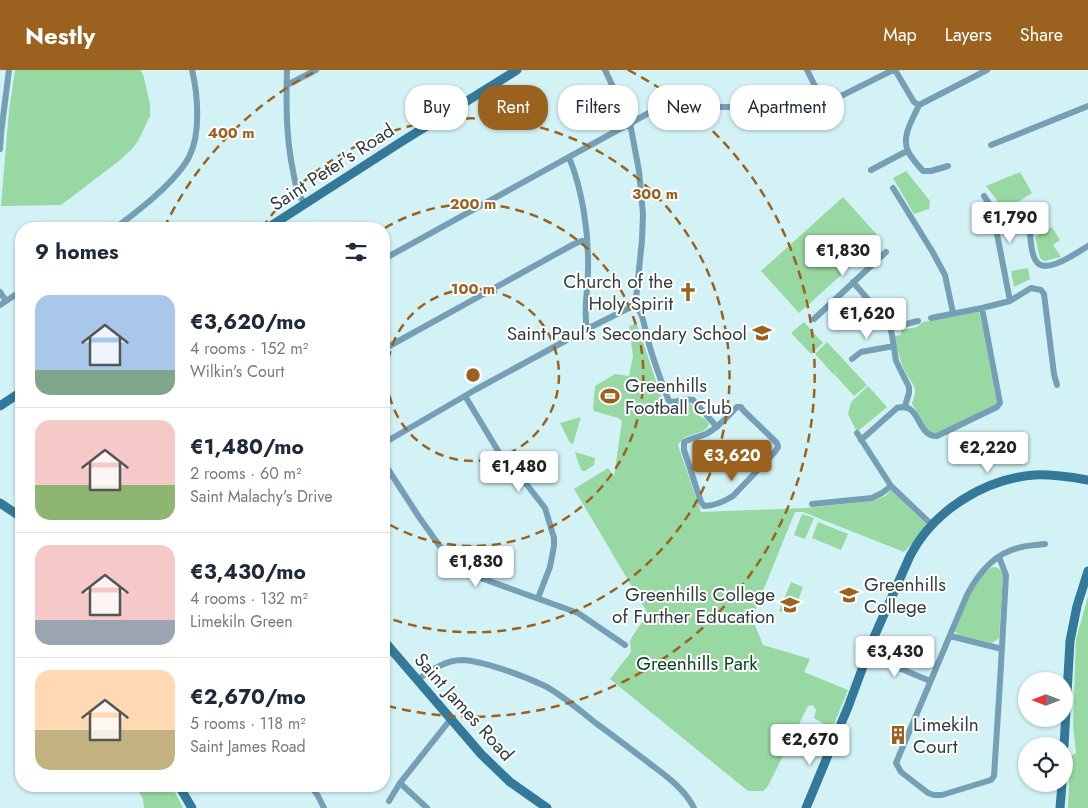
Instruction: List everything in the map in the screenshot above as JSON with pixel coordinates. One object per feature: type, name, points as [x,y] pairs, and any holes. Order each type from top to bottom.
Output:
[{"type":"street","points":[[0,149],[10,70]]},
{"type":"street","points":[[123,222],[172,180],[190,156],[196,129],[197,108],[196,86],[192,70]]},
{"type":"street","points":[[287,70],[286,126],[297,191],[304,203]]},
{"type":"street","points":[[286,85],[316,70]]},
{"type":"street","name":"Saint Peter's Road","points":[[276,222],[517,70]]},
{"type":"street","points":[[605,70],[612,85]]},
{"type":"street","points":[[807,70],[814,85]]},
{"type":"street","points":[[844,95],[894,70],[914,102],[918,105]]},
{"type":"street","points":[[948,166],[931,171],[923,170],[907,150],[907,130],[918,105],[987,70]]},
{"type":"street","points":[[991,145],[1088,106]]},
{"type":"street","points":[[638,119],[656,109],[669,107],[730,107]]},
{"type":"street","points":[[390,256],[619,130]]},
{"type":"street","points":[[390,440],[465,396],[634,304],[642,240],[643,214],[639,171],[631,130]]},
{"type":"street","points":[[871,170],[907,150]]},
{"type":"street","points":[[569,157],[585,217],[588,272],[585,315],[587,329]]},
{"type":"street","points":[[893,188],[945,275],[953,313]]},
{"type":"street","points":[[984,196],[992,208],[1010,302]]},
{"type":"street","points":[[1041,224],[1034,228],[1030,234],[1034,257],[1036,263],[1040,265],[1051,266],[1088,246]]},
{"type":"street","points":[[390,346],[574,244],[587,239]]},
{"type":"street","points":[[814,318],[886,252]]},
{"type":"street","points":[[853,282],[889,324],[896,361],[909,387],[905,406]]},
{"type":"street","points":[[931,318],[1010,302],[1031,288],[1041,290],[1044,294],[1057,385]]},
{"type":"street","points":[[0,292],[3,303],[15,295]]},
{"type":"street","points":[[634,304],[644,321],[668,400],[670,402],[688,398],[693,400],[717,427]]},
{"type":"street","points":[[861,440],[897,408],[905,406],[911,410],[926,433],[931,436],[937,436],[1000,404],[982,308]]},
{"type":"street","points":[[890,328],[918,321]]},
{"type":"street","points":[[852,359],[861,352],[894,346]]},
{"type":"street","points":[[0,406],[15,396]]},
{"type":"street","points":[[465,396],[503,460],[524,481],[545,508],[554,538],[554,546],[550,567],[538,598]]},
{"type":"street","points":[[737,407],[741,407],[778,447],[733,496],[727,500],[704,506],[684,450],[684,442],[707,434],[717,427],[737,407]]},
{"type":"street","points":[[857,433],[891,486],[932,525]]},
{"type":"street","points":[[390,472],[419,517],[452,562],[464,572],[578,613],[625,645]]},
{"type":"street","points":[[806,808],[874,637],[910,556],[932,525],[965,499],[979,491],[1007,480],[1026,476],[1048,475],[1088,480]]},
{"type":"street","points":[[812,504],[872,498],[891,486]]},
{"type":"street","points":[[0,504],[15,513]]},
{"type":"street","points":[[999,557],[1006,574],[994,776],[991,780],[942,795],[934,795],[928,793],[901,772],[896,763],[967,595],[973,584],[992,561],[1006,552],[1018,548],[1045,544]]},
{"type":"street","points":[[1065,737],[1070,640],[1077,606],[1088,571]]},
{"type":"street","points":[[950,636],[1002,649]]},
{"type":"street","name":"Saint James Road","points":[[390,648],[480,754],[510,782],[547,808]]},
{"type":"street","points":[[868,655],[930,682]]},
{"type":"street","points":[[417,680],[436,668],[458,660],[478,662],[525,677],[547,687],[674,782],[690,800],[694,808]]},
{"type":"street","points":[[389,801],[400,783],[450,720]]},
{"type":"street","points":[[400,783],[427,808]]},
{"type":"street","points":[[183,792],[192,808]]},
{"type":"street","points":[[315,792],[324,808]]},
{"type":"street","points":[[1060,808],[1061,792]]},
{"type":"green space","points":[[15,70],[140,70],[143,74],[150,104],[150,116],[138,141],[119,161],[61,205],[1,206],[9,111]]},
{"type":"green space","points":[[906,171],[930,201],[929,209],[914,214],[893,178]]},
{"type":"green space","points":[[1020,172],[1032,193],[1001,213],[996,199],[986,186]]},
{"type":"green space","points":[[843,197],[881,239],[799,313],[761,271]]},
{"type":"green space","points":[[1052,227],[1060,240],[1053,245],[1061,257],[1044,261],[1040,258],[1035,237]]},
{"type":"green space","points":[[1028,268],[1030,279],[1014,287],[1011,271]]},
{"type":"green space","points":[[978,312],[980,314],[997,404],[937,434],[928,431],[912,404],[915,389],[901,362],[895,336],[901,335],[901,330],[917,327],[923,322]]},
{"type":"green space","points":[[804,322],[823,343],[811,354],[791,333]]},
{"type":"green space","name":"Greenhills Park","points":[[637,324],[663,402],[674,407],[690,403],[702,418],[709,423],[705,430],[687,436],[678,445],[701,512],[806,508],[873,501],[885,496],[891,490],[926,524],[926,528],[904,552],[803,512],[795,512],[752,618],[763,645],[810,659],[804,672],[848,690],[832,729],[814,718],[816,710],[813,705],[808,706],[768,786],[763,791],[748,791],[610,679],[631,652],[630,641],[647,615],[647,612],[574,489],[608,468],[614,476],[622,421],[594,411],[595,386],[615,374],[629,376],[633,356],[629,326]]},
{"type":"green space","points":[[827,342],[867,385],[854,396],[835,375],[839,371],[834,375],[815,354]]},
{"type":"green space","points":[[868,386],[887,407],[857,432],[848,414],[851,402]]},
{"type":"green space","points":[[581,417],[573,444],[570,443],[560,423]]},
{"type":"green space","points":[[575,452],[595,458],[594,465],[582,471]]},
{"type":"green space","points":[[802,514],[814,518],[805,539],[794,535]]},
{"type":"green space","points":[[818,522],[848,534],[841,550],[812,538]]},
{"type":"green space","points":[[993,567],[999,569],[1003,575],[999,638],[992,643],[958,635],[955,631],[970,595],[981,578]]},
{"type":"green space","points":[[791,582],[803,587],[794,612],[787,610],[779,611]]},
{"type":"green space","points":[[1088,596],[1088,808],[1068,808],[1069,792],[1073,792],[1073,754],[1076,753],[1073,725],[1076,639]]},
{"type":"green space","points":[[139,792],[175,792],[183,808],[144,808],[143,799]]},
{"type":"place","name":"Church of the Holy Spirit","points":[[688,292]]},
{"type":"place","name":"Saint Paul's Secondary School","points":[[762,333]]},
{"type":"place","name":"Greenhills Football Club","points":[[610,396]]},
{"type":"place","name":"Greenhills College","points":[[849,595]]},
{"type":"place","name":"Greenhills College of Further Education","points":[[790,605]]},
{"type":"place","name":"Limekiln Court","points":[[898,735]]}]
